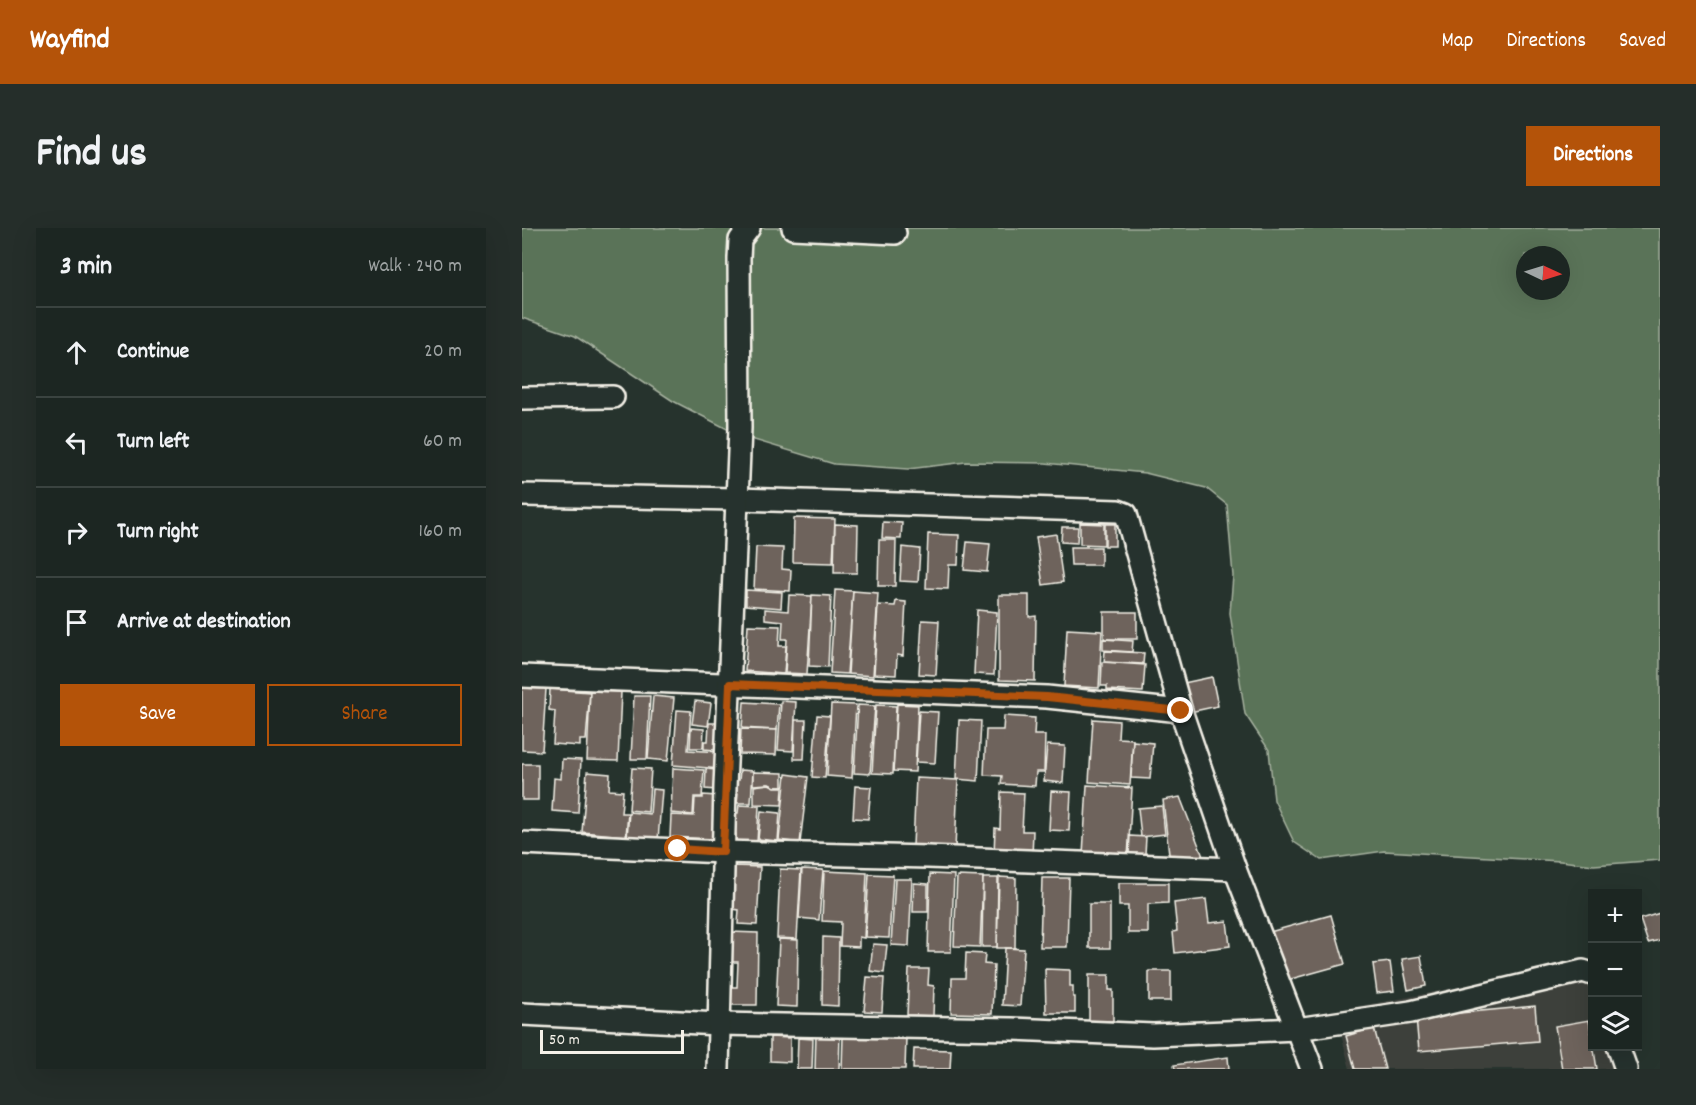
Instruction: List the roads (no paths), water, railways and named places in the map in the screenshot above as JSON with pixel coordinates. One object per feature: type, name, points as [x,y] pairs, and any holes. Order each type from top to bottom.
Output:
[{"type":"street","points":[[718,1069],[723,852],[740,428],[739,258],[740,240],[750,228]]},
{"type":"street","points":[[793,228],[895,232]]},
{"type":"street","points":[[522,398],[613,397]]},
{"type":"street","points":[[522,495],[737,499],[1118,511],[1126,514],[1181,711],[1235,869],[1312,1069]]},
{"type":"street","points":[[522,676],[1047,697],[1181,711]]},
{"type":"street","points":[[522,843],[1235,869]]},
{"type":"street","points":[[522,1014],[719,1023],[1153,1035],[1297,1029],[1411,1012],[1583,971],[1588,972]]},
{"type":"street","points":[[1619,1051],[1626,1069]]}]
